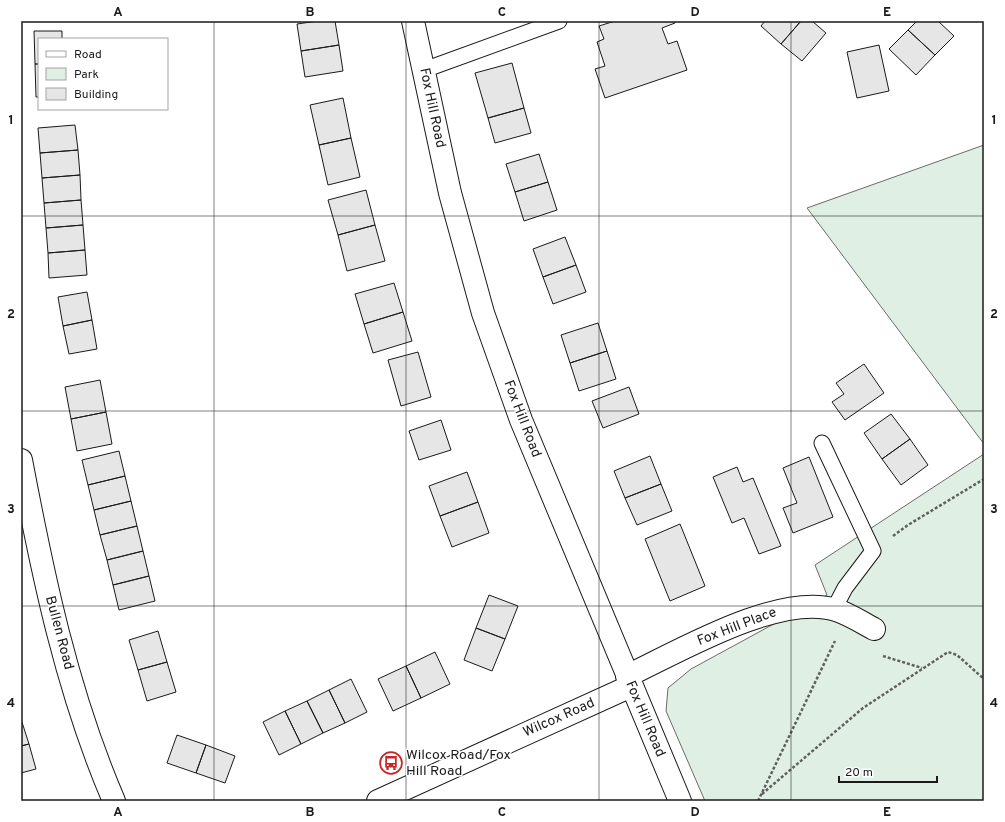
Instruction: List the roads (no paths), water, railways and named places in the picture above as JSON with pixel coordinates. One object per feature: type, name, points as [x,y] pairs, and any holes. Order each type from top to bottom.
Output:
[{"type":"street","name":"Fox Hill Road","points":[[413,21],[450,193],[483,313],[521,420],[680,801]]},
{"type":"street","name":"Bullen Road","points":[[21,460],[54,622],[78,704],[114,801]]},
{"type":"street","name":"Fox Hill Place","points":[[629,681],[725,629],[774,611],[805,607],[841,612],[874,629]]},
{"type":"street","name":"Wilcox Road","points":[[378,801],[629,681]]},
{"type":"lane","points":[[424,70],[559,21]]},
{"type":"lane","points":[[822,443],[873,551],[845,588],[841,612]]},
{"type":"place","name":"Wilcox Road/Fox Hill Road","points":[[391,763]]}]
